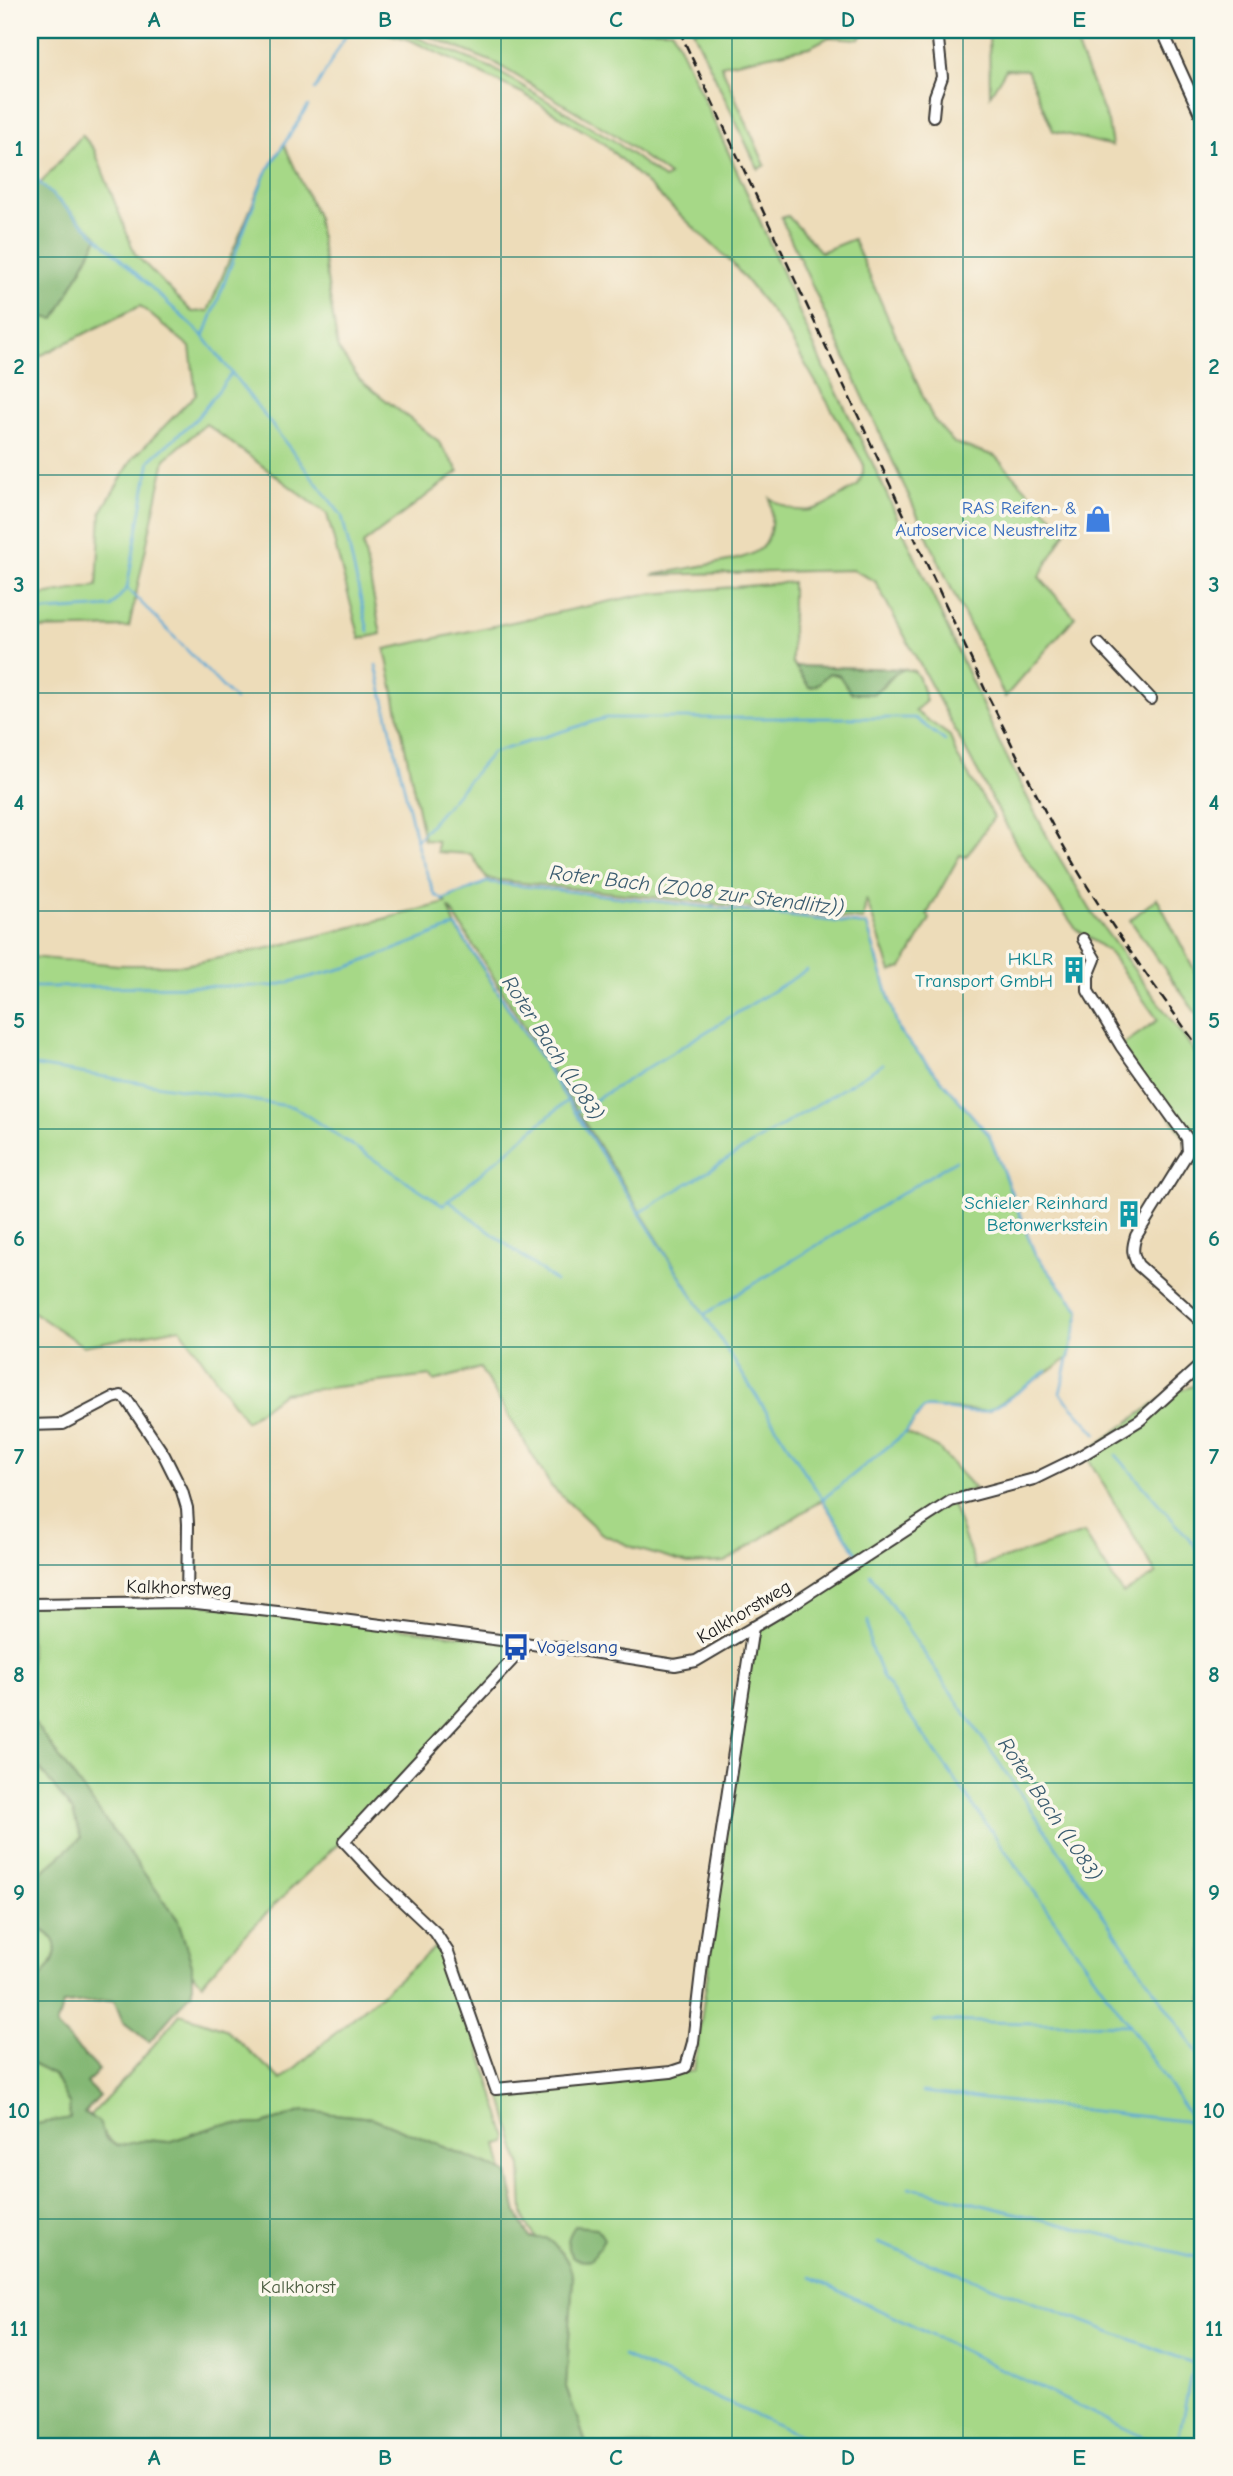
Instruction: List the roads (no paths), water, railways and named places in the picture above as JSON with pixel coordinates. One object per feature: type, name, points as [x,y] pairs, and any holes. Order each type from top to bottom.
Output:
[{"type":"street","points":[[933,116],[935,96],[942,77],[937,30]]},
{"type":"street","points":[[1162,30],[1203,120]]},
{"type":"street","points":[[1100,644],[1151,699]]},
{"type":"street","points":[[1083,939],[1095,958],[1087,976],[1088,992],[1121,1046],[1189,1144],[1188,1152],[1136,1236],[1132,1248],[1133,1256],[1138,1265],[1203,1323]]},
{"type":"street","name":"Kalkhorstweg","points":[[30,1604],[187,1602],[287,1612],[675,1665],[696,1661],[951,1501],[1034,1479],[1079,1457],[1140,1420],[1203,1363]]},
{"type":"street","points":[[30,1425],[63,1424],[113,1398],[121,1396],[127,1400],[175,1473],[182,1491],[187,1508],[187,1602]]},
{"type":"street","points":[[527,1644],[344,1841],[381,1881],[435,1932],[448,1952],[496,2089],[671,2072],[687,2067],[693,2042],[702,1955],[753,1627]]},
{"type":"waterway","points":[[315,90],[349,30]]},
{"type":"waterway","points":[[204,337],[265,174],[308,106]]},
{"type":"waterway","points":[[30,174],[204,337],[342,516],[368,631]]},
{"type":"waterway","points":[[232,373],[197,418],[150,460],[127,588],[235,700]]},
{"type":"waterway","points":[[30,612],[111,607],[127,588]]},
{"type":"waterway","name":"Roter Bach (Z008 zur Stendlitz))","points":[[376,665],[419,852],[435,895],[443,900],[487,882],[867,925],[899,1031],[989,1135],[1035,1254],[1080,1311],[1060,1393],[1097,1434]]},
{"type":"waterway","points":[[417,840],[492,753],[605,718],[915,718],[945,741]]},
{"type":"waterway","name":"Roter Bach (L083)","points":[[30,987],[274,986],[349,967],[456,926],[858,1555]]},
{"type":"waterway","points":[[577,1111],[807,970]]},
{"type":"waterway","points":[[641,1212],[883,1064]]},
{"type":"waterway","points":[[30,1065],[294,1107],[443,1205],[568,1100]]},
{"type":"waterway","points":[[705,1314],[956,1160]]},
{"type":"waterway","points":[[449,1201],[555,1281]]},
{"type":"waterway","points":[[823,1499],[905,1433],[924,1408],[986,1411],[1047,1371]]},
{"type":"waterway","points":[[1116,1455],[1203,1558]]},
{"type":"waterway","name":"Roter Bach (L083)","points":[[870,1574],[1203,2061]]},
{"type":"waterway","points":[[868,1621],[870,1645],[883,1678],[1129,2025],[1203,2136]]},
{"type":"waterway","points":[[934,2021],[1129,2025]]},
{"type":"waterway","points":[[922,2092],[1193,2122]]},
{"type":"waterway","points":[[909,2187],[1203,2259]]},
{"type":"waterway","points":[[878,2243],[1193,2363]]},
{"type":"waterway","points":[[811,2277],[1161,2446]]},
{"type":"waterway","points":[[1177,2446],[1203,2311]]},
{"type":"waterway","points":[[623,2356],[824,2446]]},
{"type":"railway","points":[[679,30],[989,698],[1039,799],[1102,909],[1203,1054]]},
{"type":"place","name":"RAS Reifen- & Autoservice Neustrelitz","points":[[1098,519]]},
{"type":"place","name":"HKLR Transport GmbH","points":[[1074,970]]},
{"type":"place","name":"Schieler Reinhard Betonwerkstein","points":[[1129,1214]]},
{"type":"place","name":"Vogelsang","points":[[516,1647]]},
{"type":"park label","name":"Kalkhorst","points":[[298,2287]]}]
